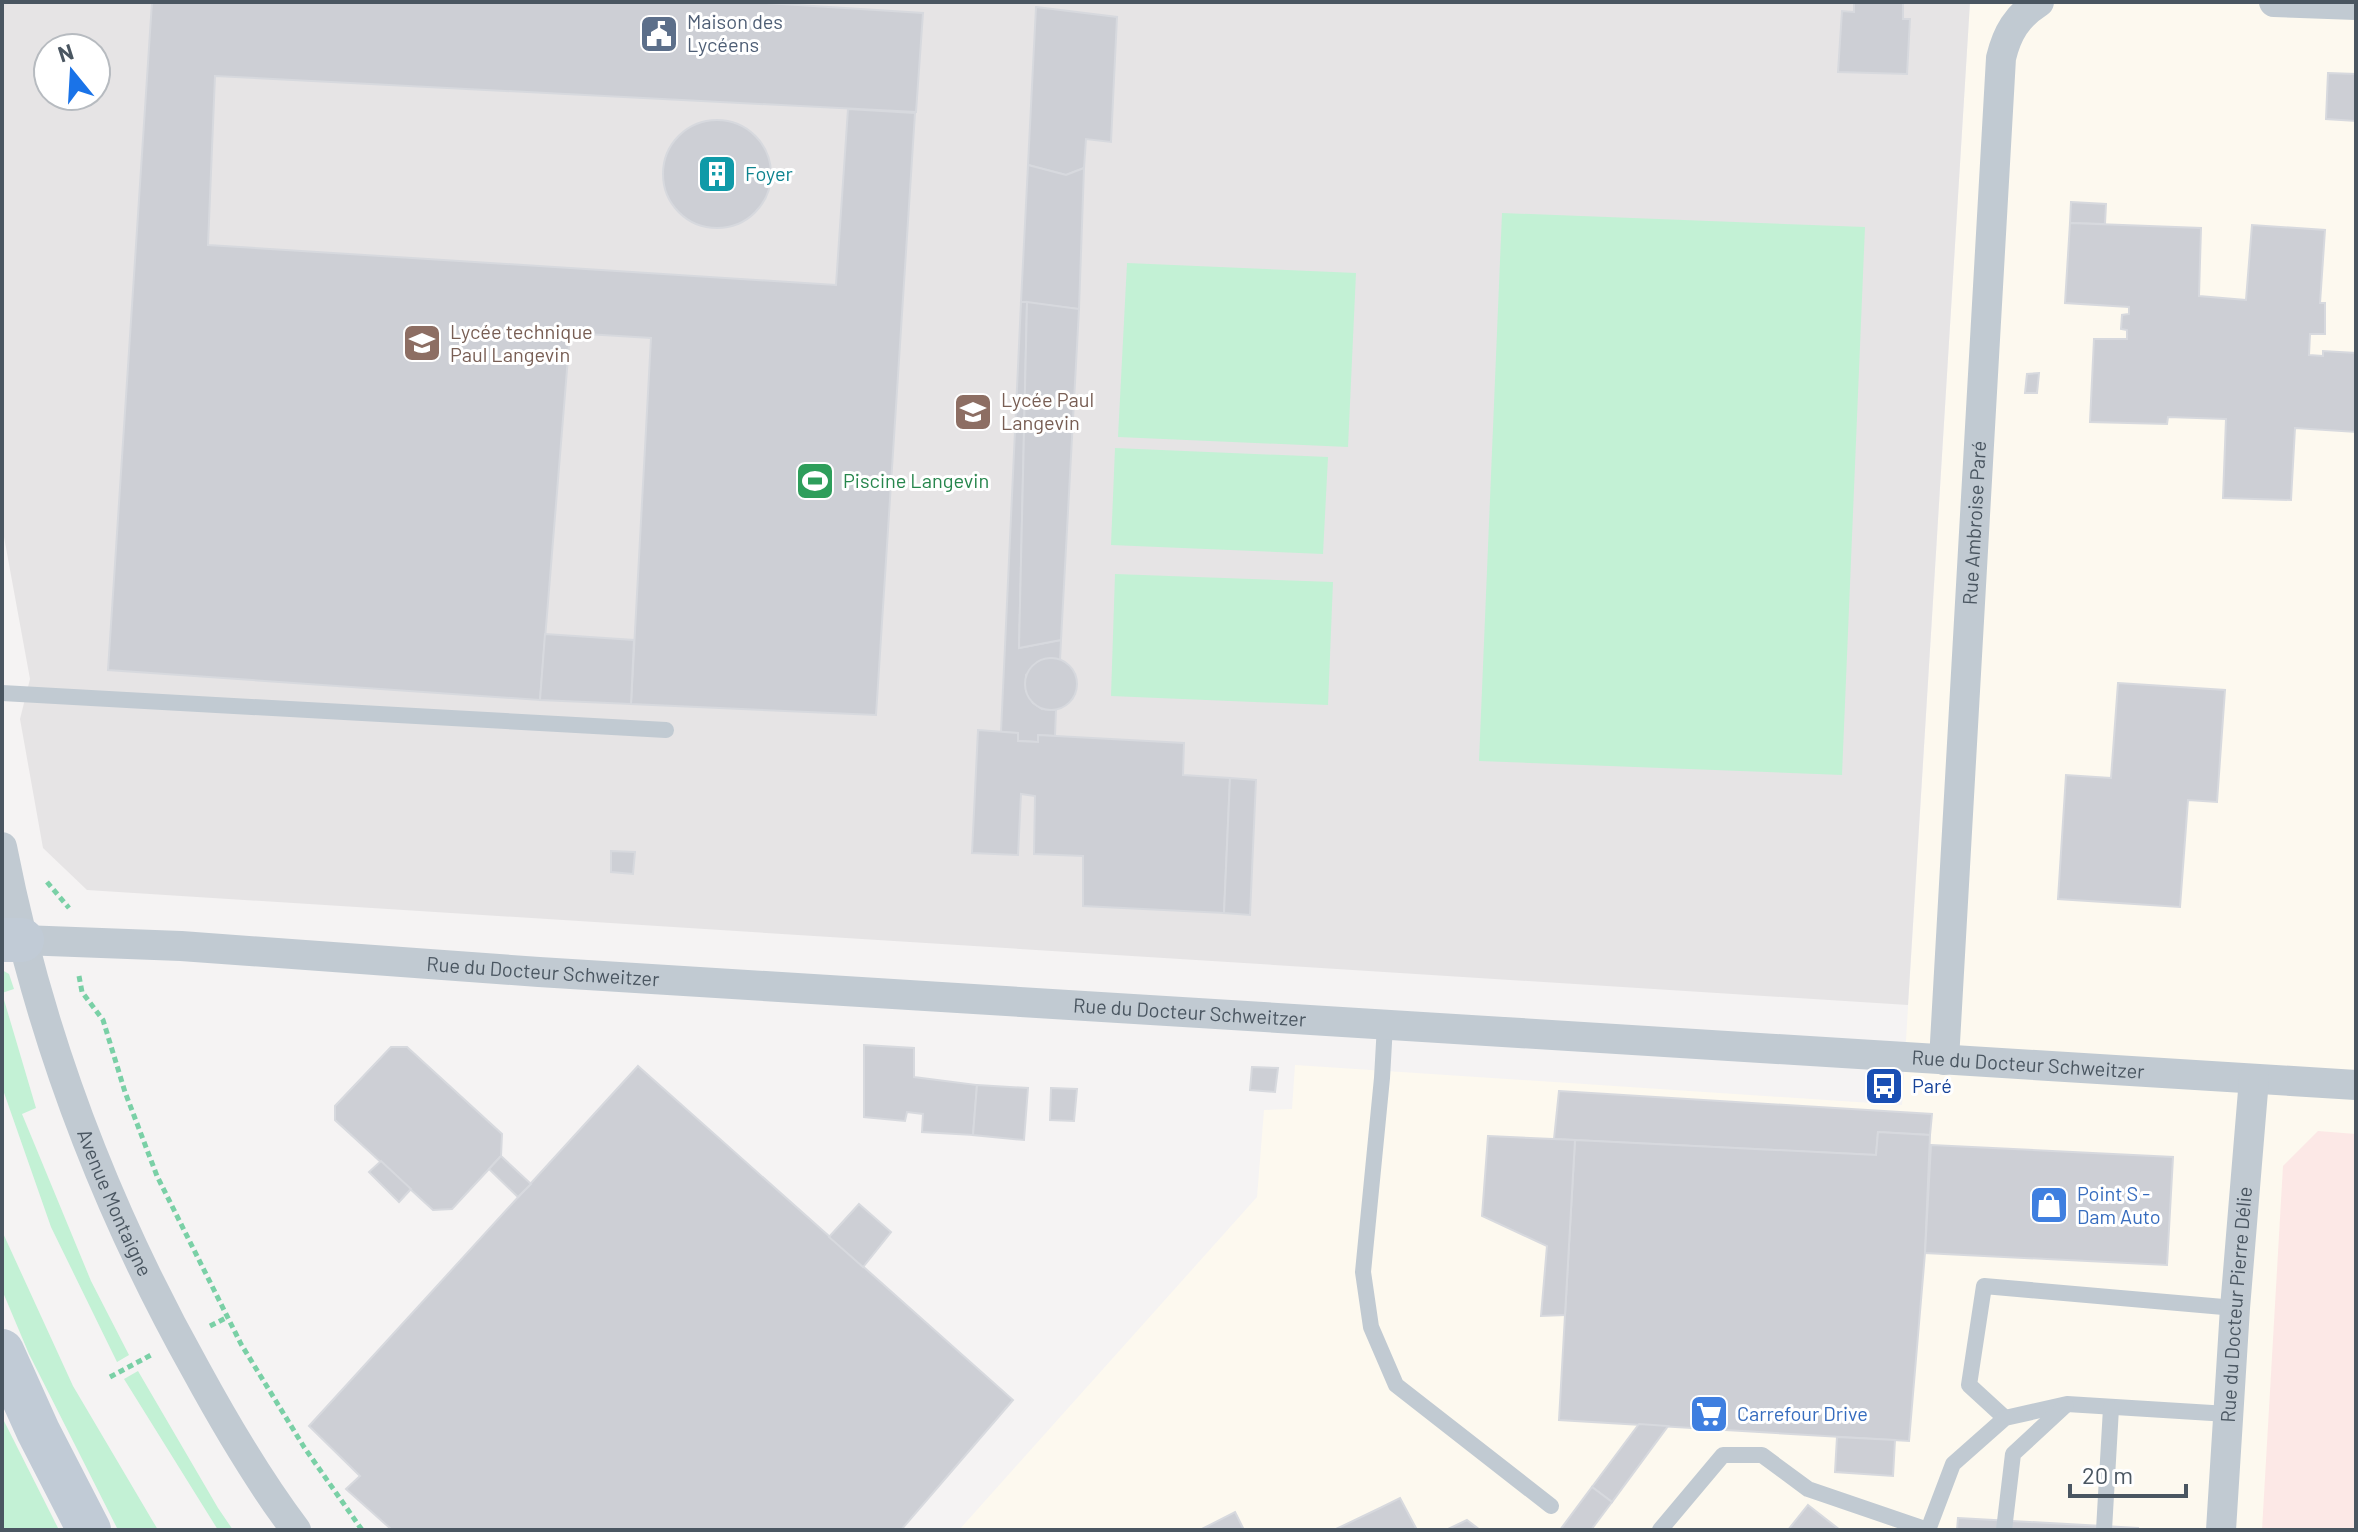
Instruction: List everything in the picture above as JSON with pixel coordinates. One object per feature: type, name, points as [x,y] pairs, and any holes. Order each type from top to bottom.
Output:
[{"type":"main road","points":[[2,1351],[38,1431],[89,1530]]},
{"type":"street","name":"Rue Ambroise Paré","points":[[1944,1060],[2001,58],[2005,40],[2013,26],[2039,2]]},
{"type":"street","points":[[2274,2],[2356,5]]},
{"type":"street","name":"Avenue Montaigne","points":[[2,847],[12,940],[69,1095],[121,1223],[171,1327],[212,1399],[259,1478],[296,1530]]},
{"type":"street","name":"Rue du Docteur Schweitzer","points":[[12,940],[181,946],[524,971],[2356,1085]]},
{"type":"street","name":"Rue du Docteur Pierre Délie","points":[[2221,1530],[2254,1079]]},
{"type":"lane","points":[[2,693],[666,730]]},
{"type":"lane","points":[[1385,1025],[1363,1272],[1371,1327],[1396,1385],[1551,1506]]},
{"type":"lane","points":[[2005,1418],[1969,1385],[1984,1286],[2235,1308]]},
{"type":"lane","points":[[1660,1530],[1723,1455],[1762,1455],[1808,1489],[1928,1530],[1953,1464],[2005,1418],[2067,1404],[2228,1414]]},
{"type":"lane","points":[[2004,1530],[2013,1454],[2067,1404]]},
{"type":"lane","points":[[2104,1530],[2111,1408]]},
{"type":"path","points":[[41,871],[76,919],[74,942],[82,992],[103,1020],[125,1092],[157,1176],[241,1344],[304,1447],[362,1530]]},
{"type":"shaded area","name":"Lycée Paul Langevin","points":[[2,2],[1970,2],[1908,1005],[87,890],[43,848],[20,719],[30,679],[2,526]]},
{"type":"shaded area","points":[[1970,2],[2356,2],[2356,1530],[959,1530],[1257,1197],[1264,1110],[1292,1109],[1295,1065],[1902,1105]]},
{"type":"shaded area","points":[[2318,1131],[2356,1134],[2356,1530],[2262,1530],[2283,1166]]},
{"type":"green space","points":[[1502,213],[1865,227],[1842,775],[1479,761]]},
{"type":"green space","points":[[1127,263],[1356,273],[1348,447],[1118,437]]},
{"type":"green space","points":[[1115,448],[1328,457],[1323,554],[1111,545]]},
{"type":"green space","points":[[1115,574],[1333,582],[1328,705],[1111,696]]},
{"type":"green space","points":[[2,970],[9,974],[14,989],[2,993]]},
{"type":"green space","points":[[2,993],[36,1108],[22,1114],[91,1281],[129,1355],[117,1362],[51,1227],[2,1087]]},
{"type":"green space","points":[[2,1231],[73,1386],[158,1530],[118,1530],[29,1354],[2,1290]]},
{"type":"green space","points":[[138,1371],[233,1530],[218,1530],[124,1379]]},
{"type":"green space","points":[[2,1417],[59,1530],[2,1530]]},
{"type":"building","points":[[152,2],[749,2],[923,13],[916,112],[215,76],[208,245],[836,285],[848,109],[915,113],[876,715],[631,704],[651,338],[570,333],[540,700],[108,670]]},
{"type":"building","points":[[1854,2],[1903,2],[1903,19],[1910,19],[1907,74],[1838,72],[1842,11],[1854,12]]},
{"type":"building","points":[[1036,7],[1117,17],[1111,142],[1086,139],[1084,168],[1066,175],[1028,165]]},
{"type":"building","points":[[2328,73],[2356,74],[2356,121],[2326,119]]},
{"type":"building","name":"Foyer","points":[[717,120],[738,124],[756,135],[767,153],[771,174],[767,195],[756,213],[738,224],[717,228],[696,224],[678,213],[667,195],[663,174],[667,153],[678,135],[696,124]]},
{"type":"building","points":[[1028,165],[1066,175],[1084,168],[1079,309],[1021,302]]},
{"type":"building","points":[[2071,202],[2106,204],[2105,224],[2070,223]]},
{"type":"building","points":[[2070,223],[2201,228],[2199,296],[2246,300],[2252,225],[2325,230],[2320,303],[2325,303],[2325,334],[2310,334],[2309,355],[2323,356],[2323,351],[2356,353],[2356,432],[2295,428],[2291,500],[2223,498],[2226,419],[2168,417],[2167,424],[2090,422],[2094,339],[2127,339],[2127,330],[2121,329],[2122,315],[2129,314],[2129,307],[2065,303]]},
{"type":"building","points":[[1021,302],[1027,302],[1019,648],[1061,640],[1060,660],[1040,661],[1026,675],[1026,691],[1033,703],[1042,709],[1056,710],[1055,736],[1038,735],[1038,742],[1018,741],[1018,733],[1001,732]]},
{"type":"building","points":[[1027,302],[1079,309],[1061,640],[1019,648]]},
{"type":"building","points":[[2039,373],[2037,393],[2025,393],[2027,374]]},
{"type":"building","points":[[545,634],[634,640],[631,704],[540,700]]},
{"type":"building","points":[[1051,658],[1069,666],[1077,684],[1069,702],[1051,710],[1033,702],[1025,684],[1033,666]]},
{"type":"building","points":[[2118,683],[2225,690],[2217,802],[2188,800],[2180,907],[2058,899],[2066,775],[2111,778]]},
{"type":"building","points":[[978,730],[1018,733],[1018,741],[1038,742],[1038,735],[1184,743],[1183,775],[1230,778],[1224,913],[1083,906],[1083,856],[1034,854],[1035,796],[1021,794],[1018,855],[972,853]]},
{"type":"building","points":[[1230,778],[1256,780],[1250,915],[1224,913]]},
{"type":"building","points":[[611,851],[635,852],[633,874],[611,872]]},
{"type":"building","points":[[864,1045],[914,1048],[914,1077],[977,1085],[973,1135],[922,1132],[923,1114],[907,1112],[905,1121],[864,1117]]},
{"type":"building","points":[[391,1047],[407,1047],[502,1134],[501,1156],[452,1209],[433,1210],[335,1120],[335,1106]]},
{"type":"building","points":[[638,1066],[1013,1400],[901,1530],[392,1530],[346,1489],[360,1476],[309,1426]]},
{"type":"building","points":[[1252,1067],[1278,1068],[1275,1092],[1250,1090]]},
{"type":"building","points":[[977,1085],[1028,1088],[1024,1140],[973,1135]]},
{"type":"building","points":[[1051,1088],[1077,1089],[1074,1121],[1050,1120]]},
{"type":"building","points":[[1559,1091],[1932,1114],[1930,1135],[1878,1132],[1876,1155],[1554,1139]]},
{"type":"building","points":[[1878,1132],[1930,1135],[1925,1253],[1909,1441],[1559,1420],[1575,1140],[1876,1155]]},
{"type":"building","points":[[1488,1136],[1575,1140],[1565,1315],[1541,1316],[1547,1246],[1482,1216]]},
{"type":"building","name":"Point S - Dam Auto","points":[[1931,1145],[2173,1157],[2167,1265],[1925,1253]]},
{"type":"building","points":[[501,1156],[531,1184],[518,1197],[489,1169]]},
{"type":"building","points":[[381,1161],[411,1189],[399,1202],[369,1172]]},
{"type":"building","points":[[859,1204],[891,1232],[863,1267],[829,1237]]},
{"type":"building","points":[[1639,1424],[1668,1426],[1612,1502],[1592,1487]]},
{"type":"building","points":[[1837,1437],[1895,1440],[1893,1476],[1835,1472]]},
{"type":"building","points":[[1592,1487],[1612,1502],[1591,1530],[1560,1530]]},
{"type":"building","points":[[1400,1498],[1417,1530],[1334,1530],[1380,1508]]},
{"type":"building","points":[[1808,1505],[1840,1530],[1788,1530]]},
{"type":"building","points":[[1235,1512],[1244,1530],[1200,1530]]},
{"type":"building","points":[[1958,1518],[2139,1528],[1957,1530]]},
{"type":"building","points":[[1467,1520],[1480,1530],[1446,1530]]},
{"type":"place","name":"Maison des Lycéens","points":[[659,34]]},
{"type":"place","name":"Foyer","points":[[717,174]]},
{"type":"place","name":"Lycée technique Paul Langevin","points":[[422,343]]},
{"type":"place","name":"Lycée Paul Langevin","points":[[973,412]]},
{"type":"place","name":"Piscine Langevin","points":[[815,481]]},
{"type":"place","name":"Paré","points":[[1884,1086]]},
{"type":"place","name":"Point S - Dam Auto","points":[[2049,1205]]},
{"type":"place","name":"Carrefour Drive","points":[[1709,1414]]}]
